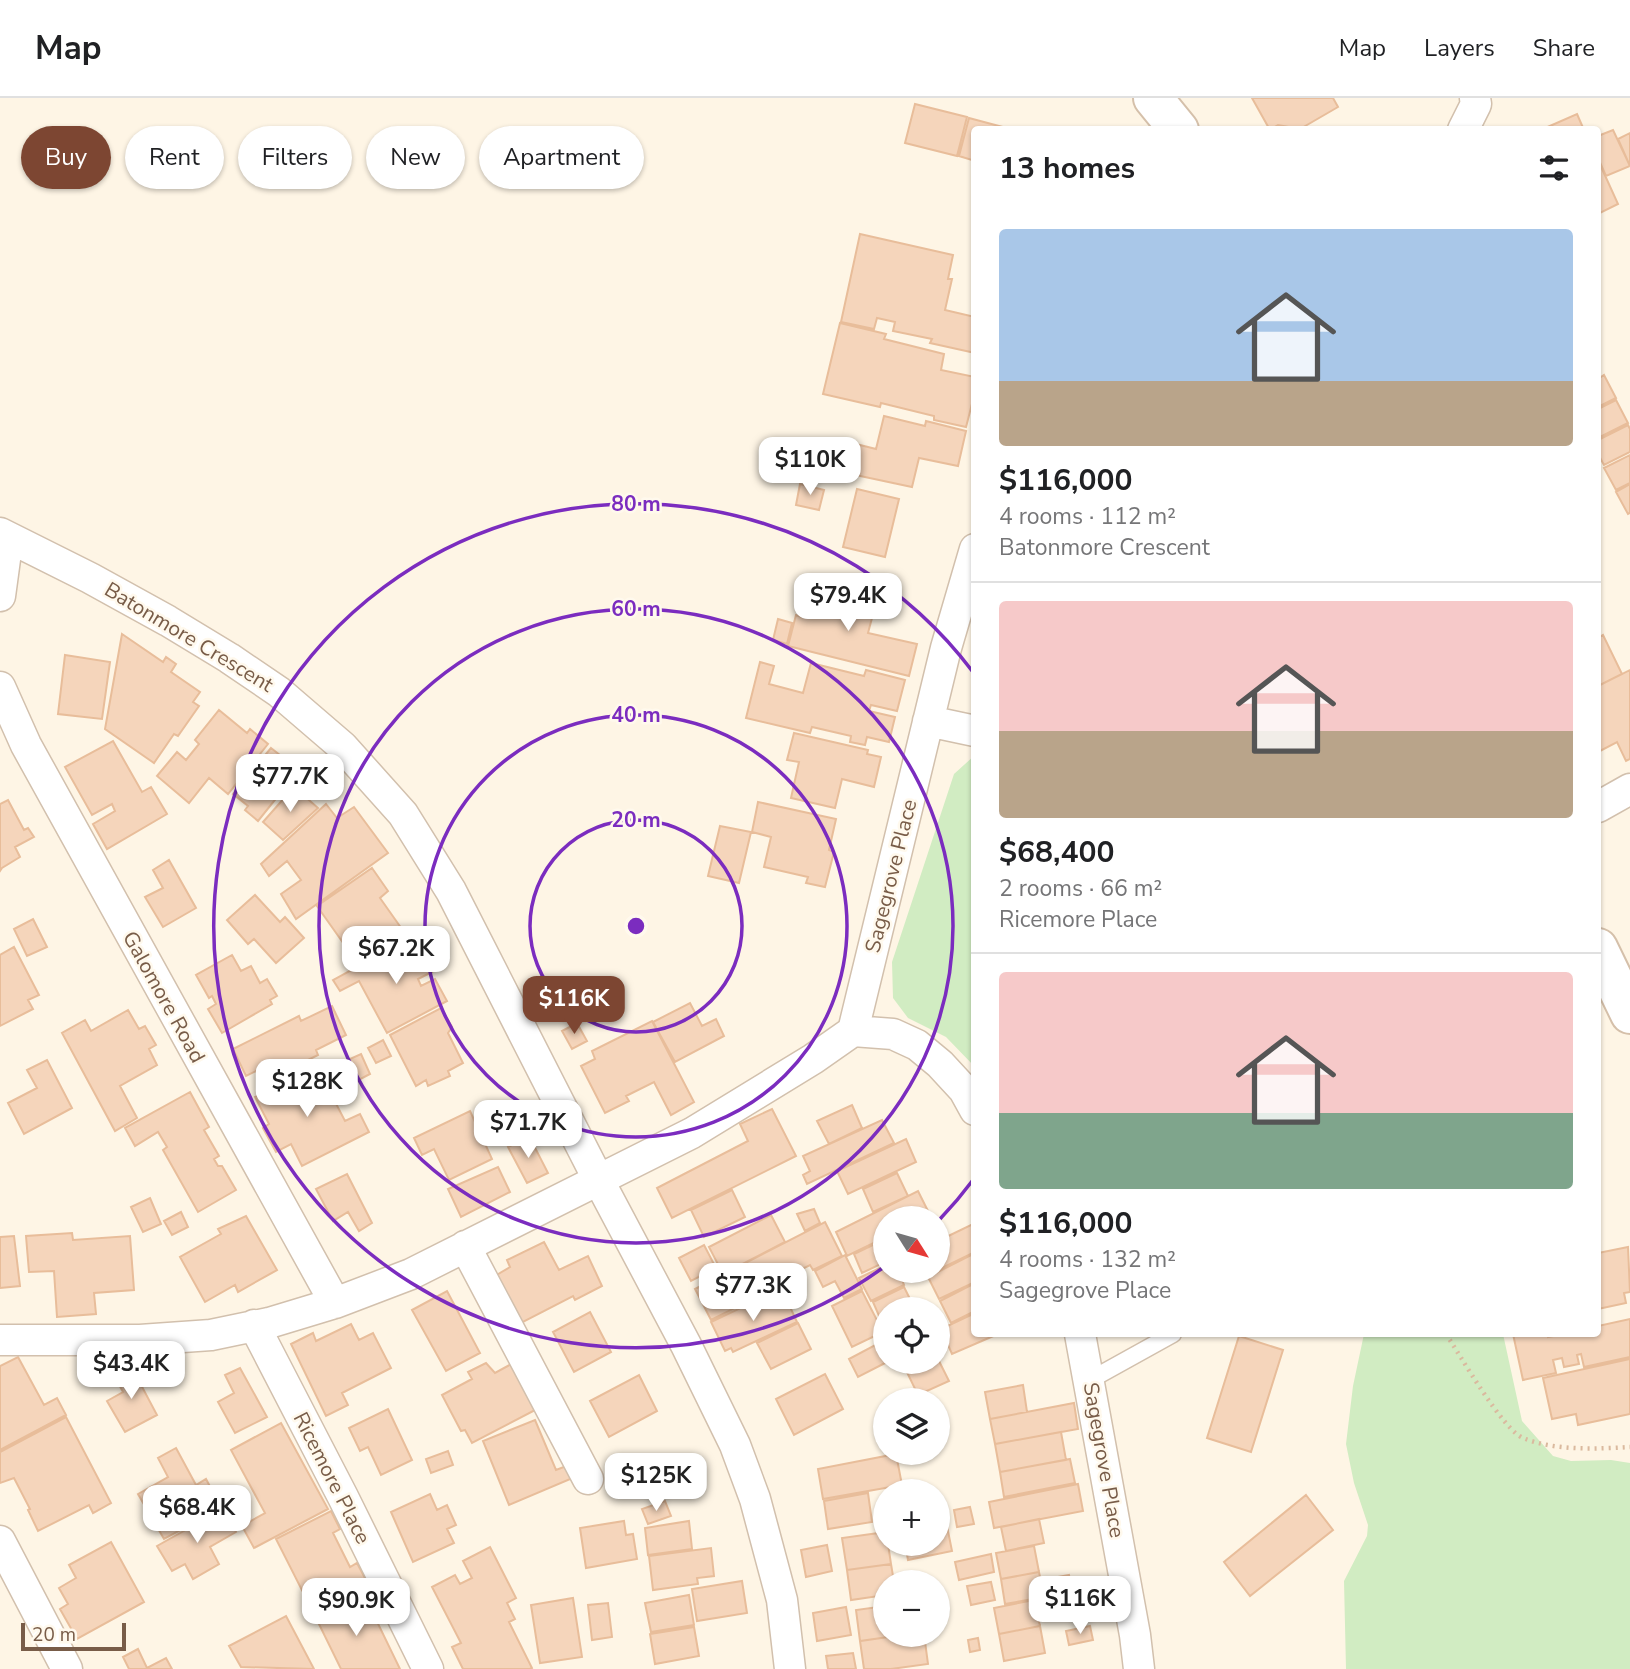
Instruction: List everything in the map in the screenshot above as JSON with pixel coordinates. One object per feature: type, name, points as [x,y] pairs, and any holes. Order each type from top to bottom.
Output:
[{"type":"street","points":[[1153,98],[1176,126]]},
{"type":"street","points":[[1465,126],[1476,104],[1475,98]]},
{"type":"street","points":[[0,596],[4,535]]},
{"type":"street","name":"Batonmore Crescent","points":[[4,535],[90,578],[229,658],[279,692],[343,747],[402,814],[451,891],[598,1179],[687,1345],[735,1445],[755,1499],[782,1600],[790,1669]]},
{"type":"street","name":"Sagegrove Place","points":[[853,1031],[946,648],[971,563]]},
{"type":"street","name":"Galomore Road","points":[[0,687],[32,757],[335,1303]]},
{"type":"street","points":[[928,722],[971,730]]},
{"type":"street","points":[[1601,805],[1630,789]]},
{"type":"street","points":[[1601,954],[1630,1014]]},
{"type":"street","points":[[0,1340],[140,1340],[211,1335],[335,1303],[411,1274],[692,1133],[813,1059],[853,1031],[892,1034],[917,1045],[940,1064],[964,1090],[971,1103]]},
{"type":"street","points":[[465,1247],[588,1479]]},
{"type":"street","name":"Ricemore Place","points":[[254,1325],[428,1669]]},
{"type":"street","name":"Sagegrove Place","points":[[1081,1337],[1133,1622],[1139,1669]]},
{"type":"street","points":[[0,1541],[67,1669]]},
{"type":"lane","points":[[1090,1380],[1168,1337]]},
{"type":"path","points":[[1448,1337],[1492,1406],[1520,1437],[1566,1447],[1630,1447]]},
{"type":"green space","points":[[971,759],[971,1063],[946,1037],[908,1018],[893,998],[892,962],[954,774]]},
{"type":"green space","points":[[1363,1337],[1504,1337],[1522,1421],[1553,1456],[1571,1461],[1611,1460],[1630,1463],[1630,1669],[1346,1669],[1344,1581],[1367,1536],[1368,1525],[1354,1483],[1346,1444],[1353,1386]]},
{"type":"building","points":[[1252,98],[1333,98],[1338,107],[1305,126],[1268,126]]},
{"type":"building","points":[[915,104],[967,117],[957,156],[905,143]]},
{"type":"building","points":[[1577,114],[1582,126],[1550,126]]},
{"type":"building","points":[[969,118],[999,126],[971,126],[971,160],[959,156]]},
{"type":"building","points":[[1613,130],[1630,166],[1606,176],[1601,165],[1601,135]]},
{"type":"building","points":[[1630,133],[1630,166],[1618,139]]},
{"type":"building","points":[[1601,167],[1618,204],[1601,212]]},
{"type":"building","points":[[860,234],[953,255],[948,279],[952,279],[945,310],[971,316],[971,352],[930,343],[932,339],[893,331],[895,322],[877,318],[874,329],[841,322]]},
{"type":"building","points":[[840,323],[886,334],[884,339],[944,354],[941,370],[971,376],[971,408],[966,427],[881,403],[880,407],[823,394]]},
{"type":"building","points":[[1604,375],[1616,398],[1601,406],[1601,377]]},
{"type":"building","points":[[1616,400],[1628,423],[1601,436],[1601,408]]},
{"type":"building","points":[[884,416],[925,426],[926,421],[966,431],[958,466],[919,458],[912,487],[846,473],[852,443],[876,449]]},
{"type":"building","points":[[1628,425],[1630,452],[1604,465],[1601,460],[1601,438]]},
{"type":"building","points":[[1630,455],[1630,483],[1616,490],[1604,468]]},
{"type":"building","points":[[800,484],[824,490],[819,510],[796,505]]},
{"type":"building","points":[[1630,484],[1630,513],[1628,514],[1616,492]]},
{"type":"building","points":[[857,489],[899,499],[885,557],[843,547]]},
{"type":"building","points":[[810,586],[876,603],[868,633],[917,644],[909,676],[788,646],[796,615],[802,617]]},
{"type":"building","points":[[778,619],[792,623],[787,644],[773,640]]},
{"type":"building","points":[[122,634],[163,662],[166,657],[176,664],[171,672],[200,692],[193,702],[199,706],[178,736],[174,734],[154,763],[105,729]]},
{"type":"building","points":[[1603,635],[1622,674],[1601,684]]},
{"type":"building","points":[[65,655],[110,662],[102,719],[58,714]]},
{"type":"building","points":[[760,662],[774,666],[769,684],[803,693],[811,663],[864,676],[866,670],[905,680],[897,711],[871,705],[869,711],[895,717],[889,742],[867,737],[865,745],[850,742],[851,736],[812,727],[810,733],[746,718]]},
{"type":"building","points":[[1630,670],[1630,759],[1626,761],[1617,742],[1601,750],[1601,684]]},
{"type":"building","points":[[219,710],[247,733],[250,729],[268,744],[228,794],[209,778],[189,803],[157,776],[177,752],[186,760],[199,744],[195,740]]},
{"type":"building","points":[[794,733],[868,750],[867,754],[881,757],[874,787],[842,779],[835,808],[791,798],[799,762],[787,760]]},
{"type":"building","points":[[113,741],[142,792],[151,787],[167,814],[107,849],[93,824],[115,811],[112,804],[92,815],[65,767]]},
{"type":"building","points":[[271,748],[299,770],[258,821],[245,810],[248,806],[233,794]]},
{"type":"building","points":[[294,787],[318,808],[283,840],[263,822]]},
{"type":"building","points":[[8,800],[24,830],[28,828],[34,837],[15,847],[20,857],[0,871],[0,804]]},
{"type":"building","points":[[758,802],[836,819],[829,850],[834,852],[825,887],[806,883],[808,877],[764,867],[771,837],[752,832]]},
{"type":"building","points":[[326,804],[337,818],[354,807],[388,853],[296,919],[281,894],[301,880],[287,861],[269,876],[261,864]]},
{"type":"building","points":[[720,826],[751,832],[739,883],[708,876]]},
{"type":"building","points":[[169,860],[196,908],[163,927],[145,897],[163,888],[153,870]]},
{"type":"building","points":[[372,868],[388,891],[380,898],[404,932],[362,962],[355,952],[351,954],[317,906]]},
{"type":"building","points":[[255,895],[280,922],[285,917],[304,938],[276,963],[254,939],[248,944],[227,920]]},
{"type":"building","points":[[33,919],[47,947],[27,956],[14,929]]},
{"type":"building","points":[[397,945],[403,955],[420,947],[432,972],[418,979],[421,986],[435,979],[447,1001],[387,1033],[359,981],[340,991],[333,980]]},
{"type":"building","points":[[14,947],[39,995],[28,1000],[33,1009],[0,1026],[0,955]]},
{"type":"building","points":[[232,955],[241,971],[251,966],[260,983],[267,979],[277,996],[270,1000],[272,1004],[222,1033],[208,1009],[216,1004],[212,996],[209,998],[196,975]]},
{"type":"building","points":[[690,1003],[702,1026],[716,1019],[724,1036],[675,1062],[653,1022]]},
{"type":"building","points":[[332,1006],[346,1035],[316,1050],[318,1055],[262,1083],[256,1071],[246,1076],[233,1049],[299,1016],[301,1021]]},
{"type":"building","points":[[441,1008],[452,1027],[448,1033],[463,1063],[448,1071],[450,1076],[428,1086],[426,1080],[416,1086],[390,1035]]},
{"type":"building","points":[[128,1010],[139,1029],[145,1026],[156,1045],[149,1049],[157,1065],[120,1086],[137,1118],[115,1131],[62,1033],[85,1020],[91,1031]]},
{"type":"building","points":[[652,1021],[694,1102],[671,1115],[654,1082],[626,1096],[629,1101],[605,1113],[581,1066],[595,1059],[592,1051]]},
{"type":"building","points":[[577,1023],[587,1041],[572,1049],[562,1031]]},
{"type":"building","points":[[383,1040],[391,1056],[376,1063],[368,1048]]},
{"type":"building","points":[[361,1054],[370,1074],[351,1084],[341,1063]]},
{"type":"building","points":[[47,1060],[72,1108],[24,1134],[8,1103],[37,1088],[27,1070]]},
{"type":"building","points":[[319,1071],[345,1121],[360,1114],[369,1132],[302,1166],[291,1144],[276,1152],[263,1128],[269,1124],[255,1097],[280,1084],[283,1090]]},
{"type":"building","points":[[190,1092],[209,1127],[204,1130],[219,1156],[214,1159],[218,1166],[222,1166],[236,1190],[198,1212],[163,1150],[167,1147],[158,1132],[135,1146],[125,1128]]},
{"type":"building","points":[[852,1105],[862,1128],[829,1144],[817,1121]]},
{"type":"building","points":[[772,1109],[796,1156],[672,1218],[657,1188],[748,1141],[740,1124]]},
{"type":"building","points":[[470,1111],[492,1159],[449,1180],[434,1149],[422,1155],[414,1138]]},
{"type":"building","points":[[882,1120],[894,1143],[807,1184],[803,1175],[810,1171],[803,1156]]},
{"type":"building","points":[[529,1136],[548,1173],[527,1183],[508,1147]]},
{"type":"building","points":[[906,1139],[916,1162],[848,1194],[837,1171]]},
{"type":"building","points":[[498,1167],[510,1192],[461,1217],[448,1189]]},
{"type":"building","points":[[897,1173],[908,1196],[886,1206],[873,1206],[873,1212],[863,1189]]},
{"type":"building","points":[[347,1174],[372,1223],[359,1231],[348,1212],[333,1221],[316,1189]]},
{"type":"building","points":[[732,1190],[745,1217],[704,1237],[691,1210]]},
{"type":"building","points":[[918,1191],[926,1206],[888,1206]]},
{"type":"building","points":[[150,1198],[161,1224],[143,1232],[131,1207]]},
{"type":"building","points":[[814,1209],[820,1223],[805,1231],[797,1214]]},
{"type":"building","points":[[181,1212],[188,1227],[172,1235],[164,1221]]},
{"type":"building","points":[[873,1214],[873,1243],[847,1256],[836,1232]]},
{"type":"building","points":[[771,1215],[785,1242],[723,1274],[709,1247]]},
{"type":"building","points":[[246,1216],[277,1270],[238,1292],[235,1285],[205,1302],[180,1257],[221,1234],[218,1229]]},
{"type":"building","points":[[825,1222],[842,1256],[813,1270],[810,1265],[735,1303],[737,1307],[711,1320],[695,1289]]},
{"type":"building","points":[[971,1225],[971,1254],[950,1264],[950,1235]]},
{"type":"building","points":[[72,1233],[73,1240],[130,1236],[134,1290],[94,1293],[96,1314],[57,1317],[54,1271],[29,1272],[26,1236]]},
{"type":"building","points":[[14,1236],[20,1286],[0,1288],[0,1237]]},
{"type":"building","points":[[544,1242],[559,1270],[588,1256],[602,1286],[575,1300],[573,1296],[521,1323],[495,1276],[510,1267],[507,1260]]},
{"type":"building","points":[[704,1245],[716,1268],[691,1281],[679,1258]]},
{"type":"building","points":[[873,1245],[873,1268],[862,1273],[854,1254]]},
{"type":"building","points":[[1628,1247],[1630,1292],[1624,1293],[1626,1303],[1601,1308],[1601,1252]]},
{"type":"building","points":[[845,1255],[862,1289],[844,1298],[835,1281],[823,1287],[815,1271]]},
{"type":"building","points":[[971,1255],[971,1284],[938,1297],[931,1283],[950,1283],[950,1266]]},
{"type":"building","points":[[873,1271],[873,1283],[904,1285],[879,1297],[873,1297],[871,1301],[859,1278]]},
{"type":"building","points":[[971,1285],[971,1313],[951,1323],[950,1297],[948,1297]]},
{"type":"building","points":[[904,1287],[909,1297],[883,1297]]},
{"type":"building","points":[[447,1291],[480,1353],[446,1371],[412,1310]]},
{"type":"building","points":[[862,1291],[873,1312],[873,1337],[852,1347],[832,1306]]},
{"type":"building","points":[[784,1294],[797,1322],[733,1352],[731,1348],[725,1351],[711,1322],[755,1301],[758,1307]]},
{"type":"building","points":[[590,1312],[611,1352],[574,1372],[553,1332]]},
{"type":"building","points":[[971,1315],[971,1337],[991,1337],[952,1354],[950,1325]]},
{"type":"building","points":[[1630,1319],[1630,1357],[1584,1367],[1581,1354],[1577,1355],[1579,1364],[1564,1367],[1562,1358],[1553,1360],[1556,1373],[1523,1380],[1514,1337],[1601,1337],[1601,1325]]},
{"type":"building","points":[[798,1323],[811,1349],[771,1369],[757,1343]]},
{"type":"building","points":[[351,1324],[359,1340],[373,1333],[391,1368],[342,1393],[348,1405],[326,1416],[291,1344],[313,1333],[316,1341]]},
{"type":"building","points":[[1239,1337],[1283,1350],[1251,1452],[1207,1438]]},
{"type":"building","points":[[873,1346],[873,1369],[858,1377],[849,1359]]},
{"type":"building","points":[[18,1357],[44,1405],[57,1398],[66,1415],[0,1450],[0,1366]]},
{"type":"building","points":[[1630,1359],[1630,1414],[1578,1425],[1576,1414],[1552,1419],[1543,1378]]},
{"type":"building","points":[[515,1362],[539,1408],[472,1443],[465,1430],[461,1431],[442,1395],[472,1379],[468,1372],[486,1363],[495,1373]]},
{"type":"building","points":[[131,1366],[157,1415],[125,1432],[107,1401],[123,1392],[114,1375]]},
{"type":"building","points":[[240,1368],[267,1417],[235,1433],[218,1402],[234,1393],[225,1375]]},
{"type":"building","points":[[825,1374],[843,1409],[794,1435],[776,1399]]},
{"type":"building","points":[[908,1374],[946,1374],[949,1381],[934,1388],[915,1388]]},
{"type":"building","points":[[639,1375],[657,1411],[609,1437],[590,1401]]},
{"type":"building","points":[[1023,1385],[1027,1412],[990,1419],[985,1392]]},
{"type":"building","points":[[1074,1403],[1078,1429],[995,1444],[990,1419]]},
{"type":"building","points":[[388,1409],[412,1460],[381,1475],[368,1447],[360,1451],[349,1428]]},
{"type":"building","points":[[66,1417],[111,1503],[93,1513],[89,1505],[38,1531],[14,1478],[0,1483],[0,1452]]},
{"type":"building","points":[[535,1420],[556,1470],[569,1465],[575,1477],[509,1505],[483,1441]]},
{"type":"building","points":[[281,1423],[328,1509],[254,1548],[242,1526],[265,1513],[231,1450]]},
{"type":"building","points":[[1061,1432],[1066,1460],[1000,1472],[995,1444]]},
{"type":"building","points":[[176,1448],[196,1485],[206,1479],[214,1494],[181,1513],[188,1526],[164,1539],[138,1494],[168,1477],[158,1458]]},
{"type":"building","points":[[448,1451],[453,1465],[431,1473],[426,1459]]},
{"type":"building","points":[[873,1458],[873,1465],[898,1465],[901,1479],[873,1479],[873,1490],[823,1499],[818,1469]]},
{"type":"building","points":[[1070,1459],[1075,1483],[1004,1497],[1000,1472]]},
{"type":"building","points":[[1078,1484],[1083,1511],[994,1528],[989,1502]]},
{"type":"building","points":[[868,1493],[872,1522],[828,1529],[824,1501]]},
{"type":"building","points":[[430,1494],[437,1510],[447,1505],[456,1525],[447,1529],[454,1543],[413,1562],[391,1512]]},
{"type":"building","points":[[1306,1495],[1333,1530],[1250,1596],[1224,1562]]},
{"type":"building","points":[[665,1501],[671,1516],[648,1524],[642,1509]]},
{"type":"building","points":[[970,1507],[974,1524],[957,1527],[954,1510]]},
{"type":"building","points":[[223,1509],[236,1532],[210,1547],[219,1564],[193,1579],[185,1564],[172,1571],[157,1546]]},
{"type":"building","points":[[331,1511],[340,1529],[333,1533],[350,1567],[357,1563],[367,1582],[312,1610],[276,1539]]},
{"type":"building","points":[[1039,1519],[1044,1543],[1006,1551],[1001,1527]]},
{"type":"building","points":[[624,1521],[626,1535],[633,1534],[637,1559],[586,1568],[580,1528]]},
{"type":"building","points":[[689,1521],[692,1549],[648,1555],[645,1528]]},
{"type":"building","points":[[873,1534],[873,1556],[890,1556],[891,1564],[847,1570],[842,1538]]},
{"type":"building","points":[[111,1542],[144,1602],[77,1639],[60,1609],[68,1604],[59,1588],[76,1578],[69,1565]]},
{"type":"building","points":[[827,1545],[832,1571],[806,1577],[801,1550]]},
{"type":"building","points":[[1034,1546],[1039,1572],[1001,1579],[996,1553]]},
{"type":"building","points":[[490,1547],[516,1598],[507,1603],[515,1619],[509,1622],[532,1668],[530,1669],[463,1669],[452,1647],[461,1643],[432,1587],[455,1575],[460,1584],[472,1578],[463,1561]]},
{"type":"building","points":[[711,1548],[714,1576],[697,1578],[698,1584],[653,1590],[649,1556]]},
{"type":"building","points":[[991,1554],[994,1572],[959,1580],[955,1562]]},
{"type":"building","points":[[907,1556],[928,1556],[908,1560]]},
{"type":"building","points":[[891,1564],[892,1570],[873,1570],[873,1597],[851,1600],[847,1570]]},
{"type":"building","points":[[1039,1572],[1044,1597],[1005,1604],[1001,1579]]},
{"type":"building","points":[[1069,1575],[1072,1592],[1050,1596],[1047,1579]]},
{"type":"building","points":[[742,1581],[747,1613],[697,1621],[692,1589]]},
{"type":"building","points":[[991,1582],[995,1600],[971,1605],[967,1586]]},
{"type":"building","points":[[689,1595],[694,1625],[651,1632],[645,1603]]},
{"type":"building","points":[[573,1598],[582,1657],[540,1663],[531,1605]]},
{"type":"building","points":[[348,1600],[353,1610],[368,1603],[400,1669],[341,1669],[315,1616]]},
{"type":"building","points":[[1034,1600],[1040,1626],[999,1634],[994,1608]]},
{"type":"building","points":[[608,1603],[612,1637],[592,1640],[588,1605]]},
{"type":"building","points":[[846,1607],[851,1635],[817,1641],[813,1613]]},
{"type":"building","points":[[873,1608],[873,1639],[860,1641],[856,1610]]},
{"type":"building","points":[[286,1616],[314,1669],[241,1667],[229,1646]]},
{"type":"building","points":[[1040,1626],[1045,1653],[1004,1661],[999,1634]]},
{"type":"building","points":[[1090,1626],[1093,1640],[1069,1645],[1066,1631]]},
{"type":"building","points":[[694,1627],[699,1656],[655,1664],[650,1634]]},
{"type":"building","points":[[978,1638],[980,1650],[970,1652],[968,1640]]},
{"type":"building","points":[[873,1639],[873,1647],[926,1647],[928,1664],[891,1669],[864,1669],[860,1641]]},
{"type":"building","points":[[138,1649],[147,1668],[166,1658],[172,1669],[129,1669],[123,1657]]},
{"type":"building","points":[[853,1653],[856,1669],[828,1669],[826,1656]]}]
